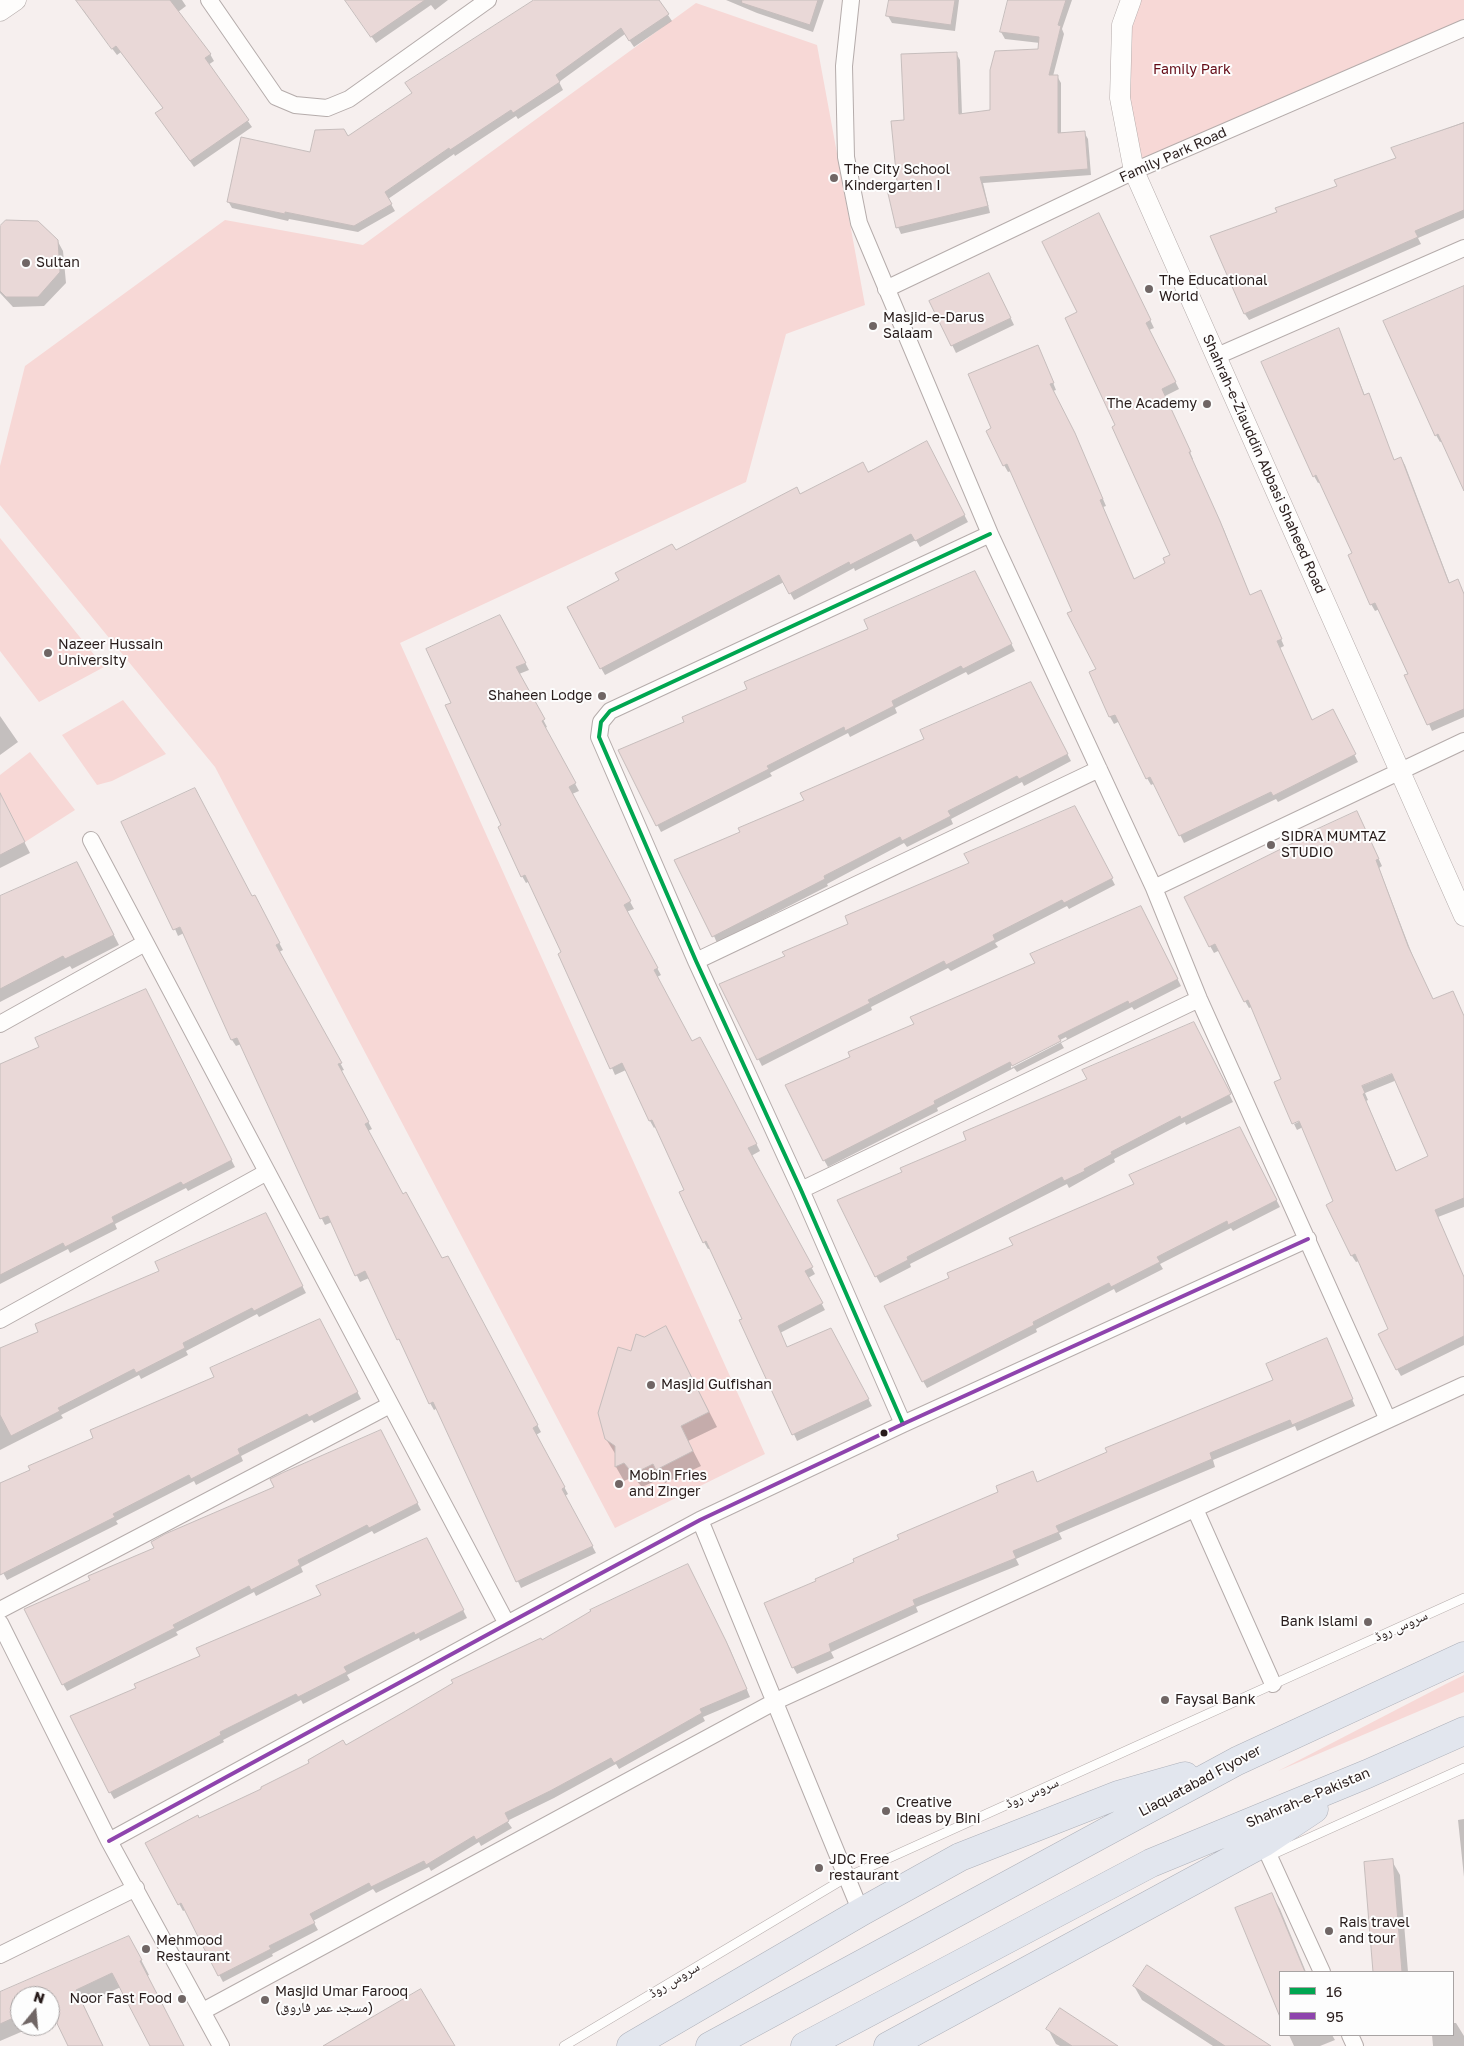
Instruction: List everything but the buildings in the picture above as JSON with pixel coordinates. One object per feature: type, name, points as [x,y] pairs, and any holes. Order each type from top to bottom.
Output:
[{"type":"highway","name":"Liaquatabad Flyover","points":[[710,2046],[1237,1761],[1464,1656]]},
{"type":"highway","name":"Shahrah-e-Pakistan","points":[[804,2046],[1151,1863],[1367,1774],[1464,1731]]},
{"type":"highway","points":[[631,2046],[861,1912],[970,1853],[1118,1795],[1237,1761]]},
{"type":"highway","points":[[888,2046],[1266,1850],[1367,1774]]},
{"type":"street","points":[[0,11],[16,0]]},
{"type":"street","points":[[209,0],[276,97],[295,105],[327,108],[349,99],[488,0]]},
{"type":"street","points":[[851,0],[844,66],[846,157],[859,223],[990,534],[1154,888],[1199,999],[1308,1238],[1388,1420]]},
{"type":"street","name":"Shahrah-e-Ziauddin Abbasi Shaheed Road","points":[[1130,0],[1122,25],[1120,98],[1134,171],[1464,916]]},
{"type":"street","name":"Family Park Road","points":[[886,289],[1134,171],[1464,28]]},
{"type":"street","points":[[1217,356],[1464,248]]},
{"type":"street","points":[[903,1424],[801,1190],[696,961],[599,737],[601,722],[610,711],[990,534]]},
{"type":"street","points":[[1154,888],[1464,741]]},
{"type":"street","points":[[696,961],[1098,769]]},
{"type":"street","points":[[91,840],[507,1624]]},
{"type":"street","points":[[0,1024],[145,943]]},
{"type":"street","points":[[801,1190],[1199,999]]},
{"type":"street","points":[[0,1320],[267,1172]]},
{"type":"street","points":[[109,1841],[700,1520],[903,1424],[1308,1238]]},
{"type":"street","points":[[203,2011],[776,1701],[1464,1385]]},
{"type":"street","points":[[0,1610],[390,1405]]},
{"type":"street","points":[[1195,1509],[1273,1684]]},
{"type":"street","points":[[700,1520],[776,1701],[861,1912]]},
{"type":"street","points":[[0,1623],[109,1841],[221,2046]]},
{"type":"street","points":[[1266,1850],[1322,1971]]},
{"type":"street","points":[[0,1955],[136,1888]]},
{"type":"lane","name":"سروس روڈ","points":[[564,2046],[846,1877],[1464,1598]]},
{"type":"lane","points":[[1266,1850],[1464,1768]]},
{"type":"green space","name":"Family Park","points":[[1131,0],[1464,0],[1464,28],[1134,171],[1120,98]]},
{"type":"green space","points":[[696,3],[817,45],[865,305],[786,334],[746,482],[400,643],[765,1454],[615,1528],[215,767],[0,505],[0,466],[25,366],[225,220],[363,245]]},
{"type":"green space","points":[[0,538],[104,667],[39,702],[0,651]]},
{"type":"green space","points":[[123,700],[166,754],[112,781],[97,785],[62,735]]},
{"type":"green space","points":[[30,752],[75,810],[25,842],[0,793],[0,775]]},
{"type":"green space","points":[[1464,1675],[1464,1692],[1278,1771],[1444,1685]]},
{"type":"transit line","name":"16","points":[[903,1424],[801,1190],[696,961],[599,737],[601,722],[610,711],[990,534]]},
{"type":"transit line","name":"95","points":[[109,1841],[700,1520],[903,1424],[1308,1239]]},
{"type":"place","name":"The City School Kindergarten I","points":[[834,178]]},
{"type":"place","name":"Sultan","points":[[26,263]]},
{"type":"place","name":"The Educational World","points":[[1149,289]]},
{"type":"place","name":"Masjid-e-Darus Salaam","points":[[873,326]]},
{"type":"place","name":"The Academy","points":[[1207,404]]},
{"type":"place","name":"Nazeer Hussain University","points":[[48,653]]},
{"type":"place","name":"Shaheen Lodge","points":[[602,696]]},
{"type":"place","name":"SIDRA MUMTAZ STUDIO","points":[[1271,845]]},
{"type":"place","name":"Masjid Gulfishan","points":[[651,1385]]},
{"type":"place","name":"Mobin Fries and Zinger","points":[[619,1484]]},
{"type":"place","name":"Bank Islami","points":[[1368,1622]]},
{"type":"place","name":"Faysal Bank","points":[[1165,1700]]},
{"type":"place","name":"Creative ideas by Bini","points":[[886,1811]]},
{"type":"place","name":"JDC Free restaurant","points":[[819,1868]]},
{"type":"place","name":"Rais travel and tour","points":[[1329,1931]]},
{"type":"place","name":"Mehmood Restaurant","points":[[146,1949]]},
{"type":"place","name":"Noor Fast Food","points":[[182,1999]]},
{"type":"place","name":"Masjid Umar Farooq (مسجد عمر فاروق)","points":[[265,2000]]}]
